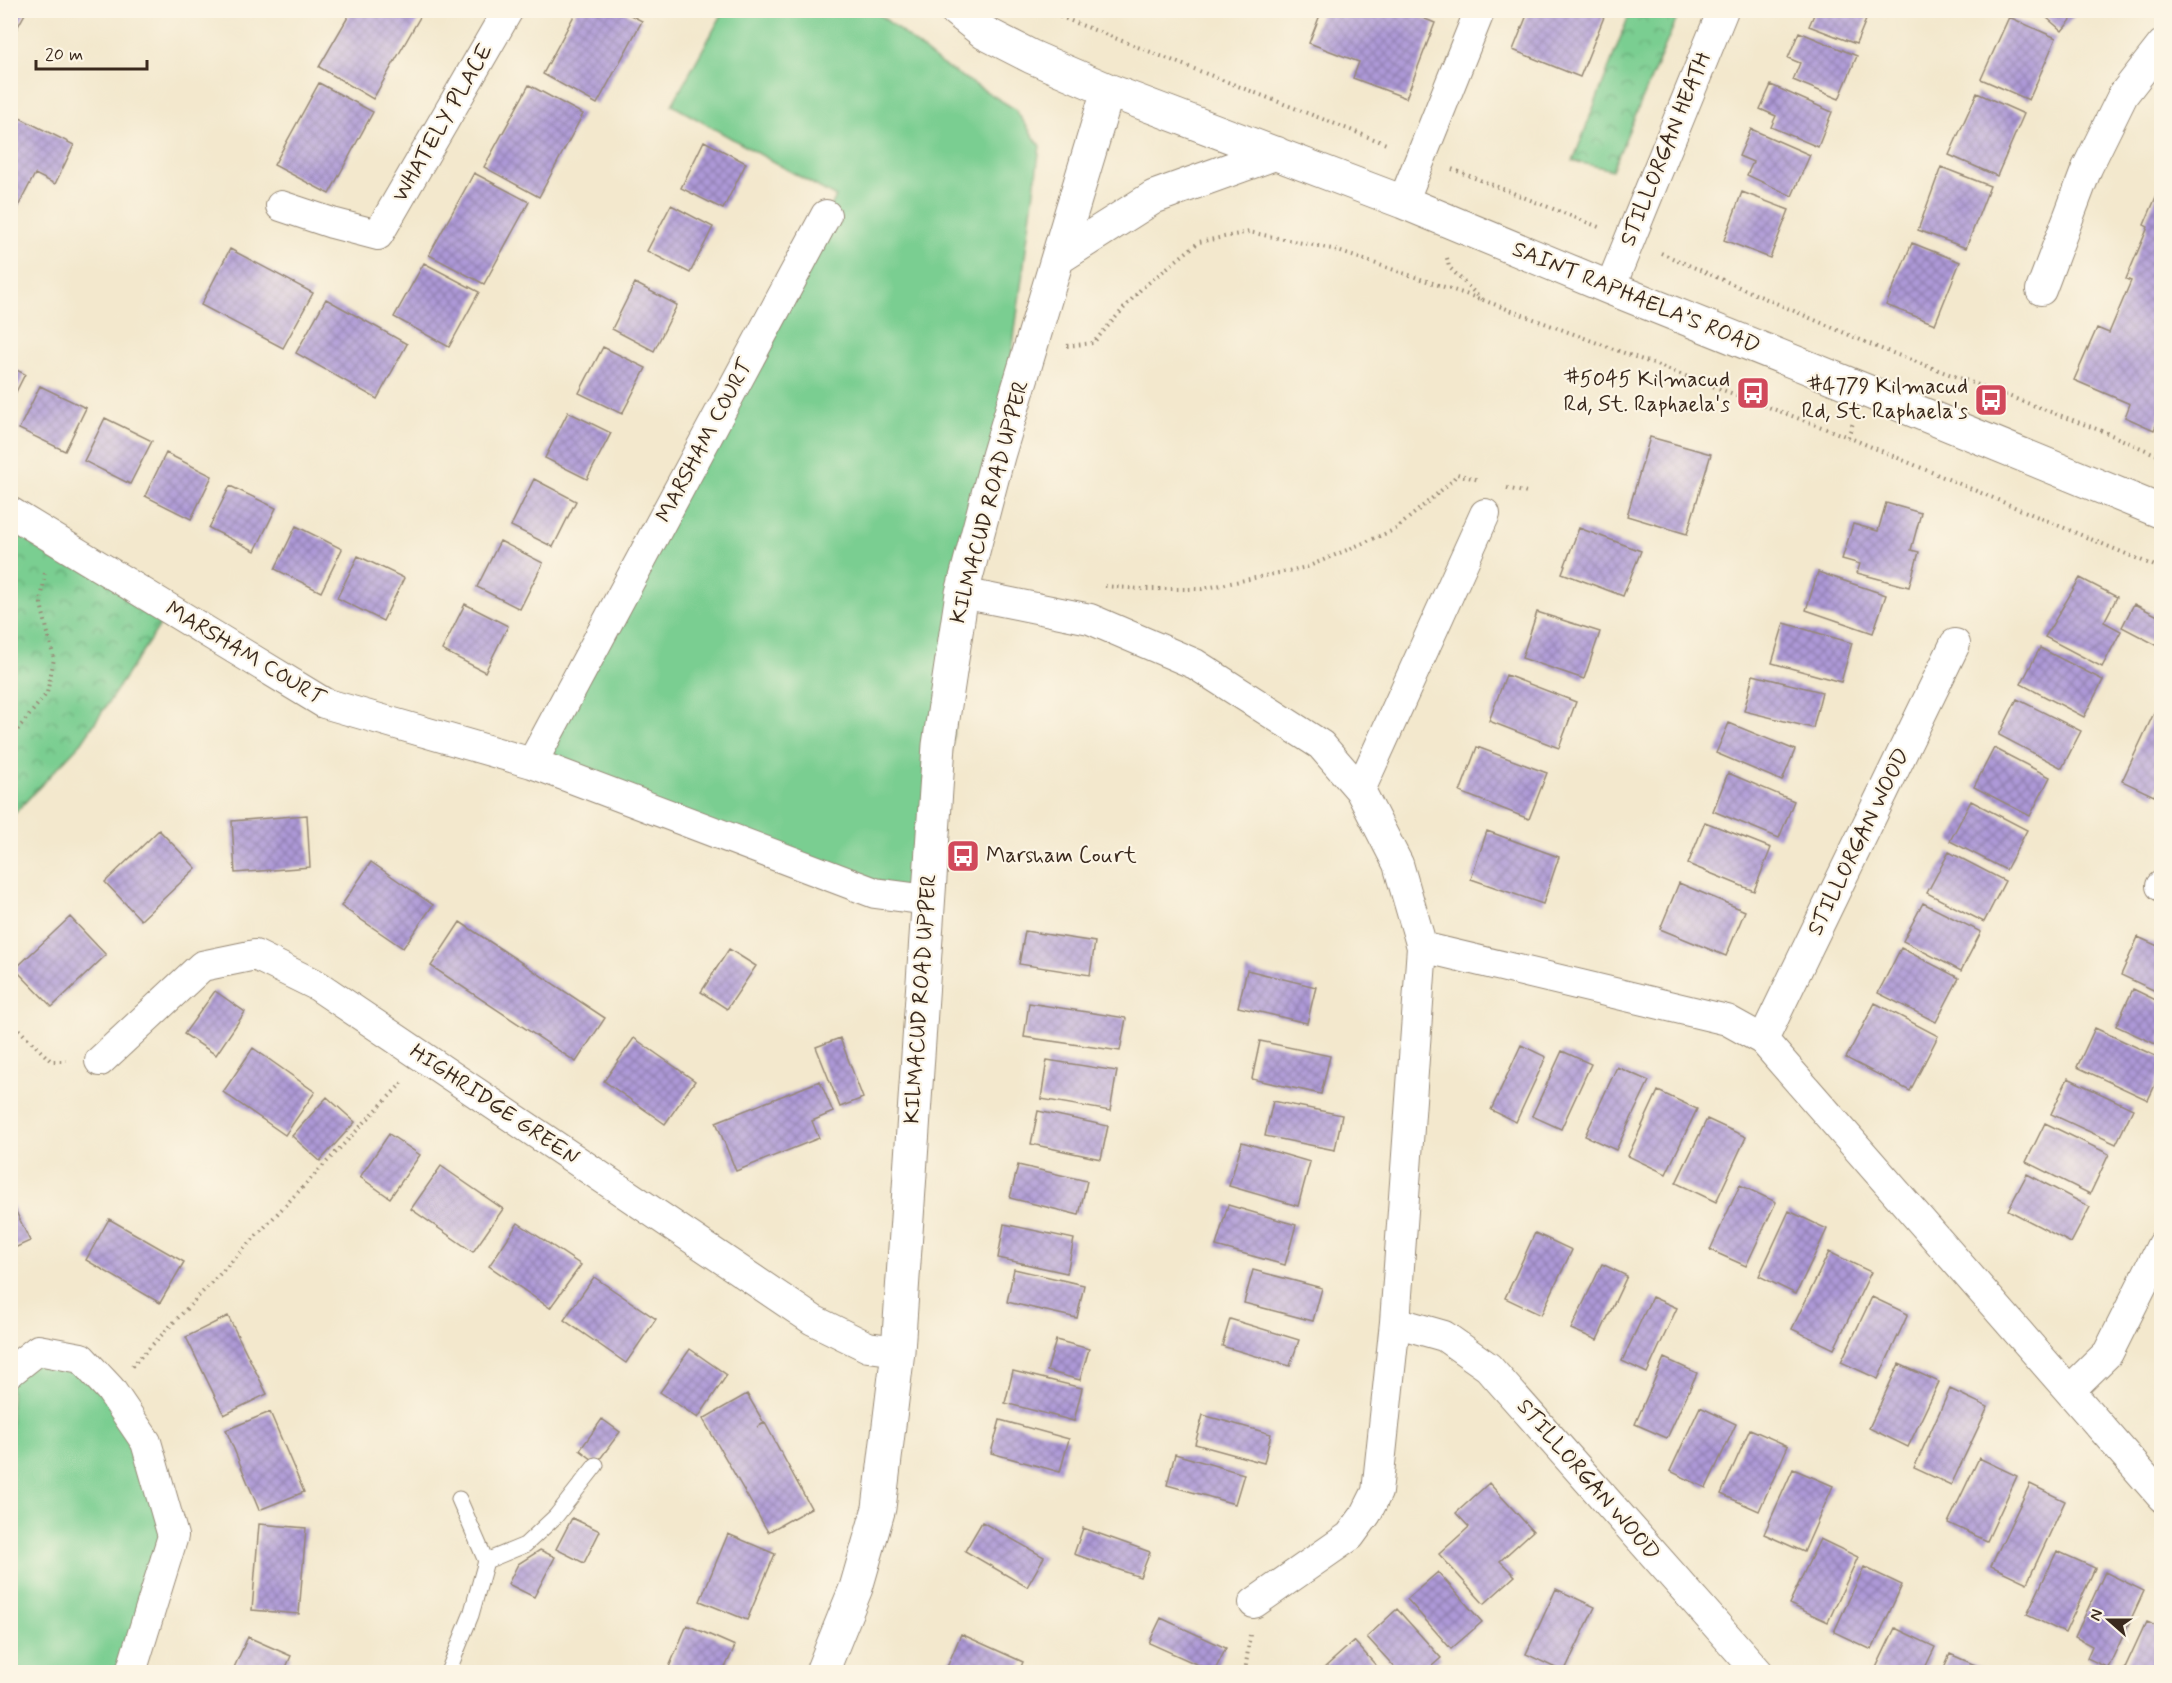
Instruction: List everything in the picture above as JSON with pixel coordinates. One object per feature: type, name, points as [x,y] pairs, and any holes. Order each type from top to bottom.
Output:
[{"type":"street","name":"WHATELY PLACE","points":[[281,206],[378,235],[508,10]]},
{"type":"street","points":[[956,10],[994,38],[1108,90]]},
{"type":"street","points":[[1403,202],[1480,10]]},
{"type":"street","name":"STILLORGAN HEATH","points":[[1610,288],[1723,10]]},
{"type":"street","points":[[2041,290],[2087,168],[2123,95],[2162,45]]},
{"type":"street","name":"SAINT RAPHAELA’S ROAD","points":[[1108,90],[1403,202],[2162,512]]},
{"type":"street","name":"KILMACUD ROAD UPPER","points":[[822,1672],[856,1588],[879,1508],[898,1351],[939,745],[962,593],[998,456],[1108,90]]},
{"type":"street","points":[[1058,258],[1154,197],[1276,153]]},
{"type":"street","name":"MARSHAM COURT","points":[[532,763],[826,215]]},
{"type":"street","name":"MARSHAM COURT","points":[[10,513],[324,703],[532,763],[875,893],[928,900]]},
{"type":"street","points":[[1360,789],[1485,514]]},
{"type":"street","points":[[962,593],[1090,619],[1195,664],[1321,745],[1360,789],[1398,864],[1422,947],[1395,1322],[1377,1492],[1350,1536],[1254,1603]]},
{"type":"street","name":"STILLORGAN WOOD","points":[[1762,1041],[1955,644]]},
{"type":"street","points":[[1422,947],[1727,1020],[1762,1041],[2162,1497]]},
{"type":"street","name":"HIGHRIDGE GREEN","points":[[100,1061],[202,966],[255,955],[318,986],[813,1320],[868,1347],[898,1351]]},
{"type":"street","points":[[2070,1390],[2108,1353],[2162,1245]]},
{"type":"street","name":"STILLORGAN WOOD","points":[[1395,1322],[1444,1336],[1488,1367],[1758,1672]]},
{"type":"street","points":[[10,1372],[38,1350],[81,1358],[110,1389],[146,1442],[173,1536],[130,1672]]},
{"type":"lane","points":[[486,1561],[525,1545],[556,1516],[596,1465]]},
{"type":"lane","points":[[448,1672],[471,1615],[486,1561],[459,1498]]},
{"type":"path","points":[[1043,10],[1630,239],[1879,348],[2082,423],[2162,457]]},
{"type":"path","points":[[1031,349],[1093,343],[1141,289],[1199,242],[1249,231],[1332,249],[1494,304],[1848,437],[2162,569]]},
{"type":"path","points":[[1095,585],[1140,589],[1202,589],[1307,567],[1396,529],[1452,481],[1457,474],[1488,483]]},
{"type":"path","points":[[1498,485],[1527,493]]},
{"type":"path","points":[[10,739],[47,693],[50,682],[54,659],[41,604],[49,536]]},
{"type":"path","points":[[10,1021],[51,1061],[100,1061]]},
{"type":"path","points":[[110,1389],[426,1058]]},
{"type":"green space","points":[[1631,10],[1680,11],[1612,170],[1573,161]]},
{"type":"green space","points":[[724,11],[875,11],[941,64],[1015,109],[1040,146],[998,456],[927,899],[532,763],[836,197],[672,105]]},
{"type":"green space","points":[[10,513],[170,610],[82,742],[11,817]]},
{"type":"green space","points":[[38,1351],[110,1390],[172,1536],[130,1672],[11,1672],[11,1372]]},
{"type":"building","points":[[10,10],[27,10],[10,41]]},
{"type":"building","points":[[352,10],[424,10],[373,99],[319,67]]},
{"type":"building","points":[[577,10],[621,10],[642,21],[597,104],[543,74]]},
{"type":"building","points":[[1322,10],[1403,10],[1435,23],[1406,98],[1353,78],[1359,62],[1309,43]]},
{"type":"building","points":[[1529,10],[1586,10],[1604,17],[1580,77],[1513,50]]},
{"type":"building","points":[[1816,10],[1870,10],[1856,44],[1809,26]]},
{"type":"building","points":[[2038,10],[2079,10],[2062,31]]},
{"type":"building","points":[[2009,17],[2056,38],[2029,100],[1981,79]]},
{"type":"building","points":[[1799,32],[1857,56],[1839,99],[1793,80],[1800,63],[1788,58]]},
{"type":"building","points":[[319,83],[373,112],[329,194],[274,165]]},
{"type":"building","points":[[529,85],[583,114],[539,197],[484,167]]},
{"type":"building","points":[[1771,85],[1832,112],[1818,147],[1771,127],[1776,116],[1760,109]]},
{"type":"building","points":[[1977,93],[2024,114],[1997,176],[1949,155]]},
{"type":"building","points":[[10,113],[74,145],[55,184],[35,174],[10,222]]},
{"type":"building","points":[[1751,129],[1810,155],[1792,196],[1747,175],[1753,162],[1739,156]]},
{"type":"building","points":[[704,141],[746,163],[723,209],[681,188]]},
{"type":"building","points":[[1941,167],[1990,186],[1966,248],[1918,230]]},
{"type":"building","points":[[474,173],[529,202],[484,284],[429,255]]},
{"type":"building","points":[[2162,183],[2162,411],[2154,430],[2125,417],[2130,404],[2074,380],[2097,328],[2109,333],[2131,281],[2126,279],[2148,227],[2144,225]]},
{"type":"building","points":[[1742,192],[1789,210],[1770,258],[1724,240]]},
{"type":"building","points":[[671,205],[713,227],[690,273],[647,251]]},
{"type":"building","points":[[1912,243],[1960,262],[1935,324],[1886,305]]},
{"type":"building","points":[[230,249],[313,293],[283,348],[201,305]]},
{"type":"building","points":[[424,263],[479,292],[449,347],[394,317]]},
{"type":"building","points":[[635,283],[677,305],[654,351],[612,329]]},
{"type":"building","points":[[326,299],[407,344],[377,399],[296,353]]},
{"type":"building","points":[[603,347],[646,368],[622,414],[579,393]]},
{"type":"building","points":[[10,367],[25,374],[10,404]]},
{"type":"building","points":[[40,386],[86,408],[65,451],[19,429]]},
{"type":"building","points":[[568,412],[611,433],[587,479],[545,458]]},
{"type":"building","points":[[105,418],[152,441],[130,484],[84,461]]},
{"type":"building","points":[[1650,437],[1711,454],[1687,534],[1627,516]]},
{"type":"building","points":[[166,453],[212,476],[191,519],[145,496]]},
{"type":"building","points":[[534,479],[576,501],[553,547],[511,526]]},
{"type":"building","points":[[230,486],[276,508],[255,551],[209,528]]},
{"type":"building","points":[[1886,503],[1921,513],[1911,550],[1919,552],[1909,587],[1857,573],[1860,564],[1842,559],[1853,524],[1878,531]]},
{"type":"building","points":[[296,526],[342,549],[321,592],[275,569]]},
{"type":"building","points":[[1579,528],[1641,551],[1623,596],[1562,573]]},
{"type":"building","points":[[500,541],[543,563],[520,609],[477,587]]},
{"type":"building","points":[[358,556],[404,578],[383,621],[337,598]]},
{"type":"building","points":[[1818,572],[1886,595],[1873,633],[1806,610]]},
{"type":"building","points":[[2080,578],[2117,597],[2104,622],[2121,631],[2102,667],[2045,637]]},
{"type":"building","points":[[465,604],[508,626],[485,672],[442,650]]},
{"type":"building","points":[[2134,604],[2162,618],[2162,648],[2122,627]]},
{"type":"building","points":[[1537,612],[1600,632],[1584,679],[1522,658]]},
{"type":"building","points":[[1784,623],[1852,643],[1841,682],[1772,663]]},
{"type":"building","points":[[2040,648],[2103,680],[2084,717],[2021,684]]},
{"type":"building","points":[[1506,675],[1576,702],[1559,748],[1489,721]]},
{"type":"building","points":[[1753,675],[1822,692],[1813,728],[1744,711]]},
{"type":"building","points":[[2162,696],[2162,780],[2154,796],[2122,781]]},
{"type":"building","points":[[2017,699],[2081,731],[2062,768],[1999,735]]},
{"type":"building","points":[[1729,723],[1795,750],[1782,781],[1716,753]]},
{"type":"building","points":[[1477,747],[1547,773],[1529,819],[1460,792]]},
{"type":"building","points":[[1994,748],[2050,777],[2030,816],[1974,787]]},
{"type":"building","points":[[1728,773],[1794,801],[1779,838],[1713,811]]},
{"type":"building","points":[[1971,801],[2027,830],[2006,870],[1950,841]]},
{"type":"building","points":[[307,815],[310,867],[235,873],[232,821]]},
{"type":"building","points":[[1705,822],[1771,848],[1754,891],[1688,864]]},
{"type":"building","points":[[159,830],[196,868],[141,920],[105,882]]},
{"type":"building","points":[[1487,831],[1559,857],[1543,904],[1471,879]]},
{"type":"building","points":[[1949,852],[2005,881],[1984,922],[1927,893]]},
{"type":"building","points":[[371,862],[433,905],[403,948],[341,906]]},
{"type":"building","points":[[1679,883],[1745,911],[1726,956],[1660,929]]},
{"type":"building","points":[[1923,903],[1981,932],[1961,971],[1903,941]]},
{"type":"building","points":[[70,917],[106,955],[52,1007],[15,969]]},
{"type":"building","points":[[460,922],[605,1018],[576,1062],[431,966]]},
{"type":"building","points":[[1025,931],[1095,942],[1090,975],[1019,964]]},
{"type":"building","points":[[2138,937],[2162,948],[2162,994],[2121,975]]},
{"type":"building","points":[[1901,948],[1959,978],[1936,1022],[1878,993]]},
{"type":"building","points":[[729,949],[756,966],[727,1009],[701,992]]},
{"type":"building","points":[[1247,970],[1316,987],[1307,1023],[1238,1007]]},
{"type":"building","points":[[2133,989],[2162,1003],[2162,1047],[2116,1026]]},
{"type":"building","points":[[215,991],[245,1012],[216,1055],[184,1034]]},
{"type":"building","points":[[1029,1003],[1126,1018],[1120,1051],[1024,1037]]},
{"type":"building","points":[[1875,1003],[1938,1036],[1910,1091],[1846,1058]]},
{"type":"building","points":[[2095,1028],[2162,1059],[2162,1070],[2148,1100],[2077,1067]]},
{"type":"building","points":[[634,1038],[695,1081],[665,1124],[604,1081]]},
{"type":"building","points":[[840,1038],[863,1098],[840,1107],[816,1047]]},
{"type":"building","points":[[1260,1041],[1330,1056],[1321,1094],[1252,1079]]},
{"type":"building","points":[[1521,1045],[1546,1057],[1516,1122],[1491,1110]]},
{"type":"building","points":[[253,1048],[315,1092],[285,1135],[223,1092]]},
{"type":"building","points":[[1562,1051],[1591,1064],[1561,1129],[1532,1116]]},
{"type":"building","points":[[1047,1060],[1117,1071],[1110,1111],[1041,1099]]},
{"type":"building","points":[[1617,1067],[1649,1081],[1616,1150],[1585,1136]]},
{"type":"building","points":[[2068,1078],[2133,1109],[2116,1144],[2051,1114]]},
{"type":"building","points":[[820,1081],[833,1112],[812,1121],[819,1138],[736,1171],[716,1122]]},
{"type":"building","points":[[1658,1091],[1697,1109],[1666,1174],[1628,1156]]},
{"type":"building","points":[[327,1097],[355,1122],[320,1161],[292,1136]]},
{"type":"building","points":[[1273,1101],[1342,1115],[1335,1150],[1265,1136]]},
{"type":"building","points":[[1038,1111],[1108,1126],[1101,1159],[1031,1144]]},
{"type":"building","points":[[1707,1119],[1746,1137],[1716,1202],[1676,1183]]},
{"type":"building","points":[[2045,1123],[2109,1154],[2090,1194],[2026,1162]]},
{"type":"building","points":[[389,1134],[420,1155],[390,1198],[360,1177]]},
{"type":"building","points":[[1242,1142],[1310,1162],[1298,1206],[1229,1186]]},
{"type":"building","points":[[1018,1165],[1087,1181],[1079,1215],[1010,1198]]},
{"type":"building","points":[[441,1166],[503,1209],[473,1252],[411,1209]]},
{"type":"building","points":[[2027,1174],[2090,1207],[2071,1243],[2008,1210]]},
{"type":"building","points":[[1740,1185],[1776,1202],[1746,1266],[1710,1250]]},
{"type":"building","points":[[10,1199],[30,1241],[10,1250]]},
{"type":"building","points":[[1228,1205],[1296,1225],[1285,1265],[1216,1246]]},
{"type":"building","points":[[1789,1211],[1827,1229],[1796,1294],[1759,1276]]},
{"type":"building","points":[[109,1219],[184,1262],[160,1303],[86,1260]]},
{"type":"building","points":[[518,1223],[581,1265],[550,1308],[489,1266]]},
{"type":"building","points":[[1004,1224],[1074,1239],[1067,1273],[998,1258]]},
{"type":"building","points":[[1535,1233],[1572,1250],[1541,1315],[1505,1298]]},
{"type":"building","points":[[1829,1252],[1871,1272],[1834,1349],[1792,1329]]},
{"type":"building","points":[[1602,1264],[1627,1276],[1597,1340],[1571,1329]]},
{"type":"building","points":[[1014,1269],[1084,1285],[1077,1318],[1007,1302]]},
{"type":"building","points":[[1253,1270],[1322,1288],[1313,1321],[1244,1303]]},
{"type":"building","points":[[594,1277],[656,1319],[626,1363],[564,1320]]},
{"type":"building","points":[[1652,1297],[1677,1308],[1647,1373],[1622,1361]]},
{"type":"building","points":[[1872,1297],[1908,1314],[1878,1379],[1841,1362]]},
{"type":"building","points":[[228,1316],[267,1394],[224,1415],[186,1337]]},
{"type":"building","points":[[1230,1319],[1299,1340],[1290,1366],[1222,1346]]},
{"type":"building","points":[[1056,1340],[1089,1349],[1080,1380],[1047,1371]]},
{"type":"building","points":[[690,1349],[727,1375],[698,1418],[660,1392]]},
{"type":"building","points":[[1664,1358],[1697,1373],[1667,1438],[1635,1424]]},
{"type":"building","points":[[1899,1364],[1939,1382],[1908,1447],[1869,1428]]},
{"type":"building","points":[[1013,1371],[1082,1388],[1074,1421],[1005,1403]]},
{"type":"building","points":[[1950,1389],[1988,1407],[1951,1485],[1914,1468]]},
{"type":"building","points":[[747,1394],[764,1423],[757,1427],[765,1423],[811,1508],[768,1532],[703,1419]]},
{"type":"building","points":[[1700,1407],[1736,1424],[1706,1488],[1670,1471]]},
{"type":"building","points":[[270,1412],[304,1492],[259,1510],[226,1430]]},
{"type":"building","points":[[1203,1415],[1271,1434],[1264,1463],[1195,1444]]},
{"type":"building","points":[[602,1419],[620,1432],[597,1463],[580,1450]]},
{"type":"building","points":[[1000,1420],[1069,1439],[1060,1472],[991,1453]]},
{"type":"building","points":[[1750,1429],[1788,1446],[1759,1511],[1721,1494]]},
{"type":"building","points":[[1175,1454],[1244,1474],[1235,1504],[1167,1485]]},
{"type":"building","points":[[1979,1458],[2017,1476],[1987,1541],[1948,1523]]},
{"type":"building","points":[[1793,1469],[1833,1486],[1804,1552],[1764,1534]]},
{"type":"building","points":[[1489,1483],[1533,1531],[1500,1561],[1515,1576],[1484,1604],[1439,1554],[1469,1527],[1456,1513]]},
{"type":"building","points":[[2030,1484],[2065,1501],[2027,1583],[1991,1566]]},
{"type":"building","points":[[572,1518],[600,1531],[584,1563],[556,1549]]},
{"type":"building","points":[[982,1522],[1044,1557],[1027,1587],[965,1551]]},
{"type":"building","points":[[259,1524],[306,1528],[299,1614],[252,1610]]},
{"type":"building","points":[[1083,1528],[1150,1552],[1140,1577],[1074,1554]]},
{"type":"building","points":[[728,1534],[775,1554],[747,1620],[700,1601]]},
{"type":"building","points":[[1820,1539],[1858,1557],[1828,1622],[1789,1604]]},
{"type":"building","points":[[540,1550],[555,1557],[534,1597],[508,1584],[518,1564]]},
{"type":"building","points":[[2057,1551],[2095,1568],[2065,1633],[2027,1615]]},
{"type":"building","points":[[1864,1567],[1902,1585],[1872,1650],[1834,1632]]},
{"type":"building","points":[[1438,1572],[1482,1622],[1451,1649],[1407,1599]]},
{"type":"building","points":[[2105,1572],[2144,1591],[2108,1668],[2087,1658],[2092,1646],[2075,1637]]},
{"type":"building","points":[[1556,1589],[1595,1607],[1564,1672],[1526,1654]]},
{"type":"building","points":[[1397,1609],[1441,1658],[1425,1672],[1399,1672],[1367,1637]]},
{"type":"building","points":[[1161,1618],[1226,1648],[1214,1672],[1149,1643]]},
{"type":"building","points":[[2146,1622],[2162,1629],[2162,1672],[2123,1672]]},
{"type":"building","points":[[687,1625],[735,1646],[723,1672],[667,1672]]},
{"type":"building","points":[[1895,1628],[1935,1647],[1923,1672],[1874,1672]]},
{"type":"building","points":[[961,1634],[1023,1662],[1019,1672],[945,1672]]},
{"type":"building","points":[[248,1637],[291,1656],[284,1672],[232,1672]]},
{"type":"building","points":[[1354,1641],[1382,1672],[1328,1672],[1324,1668]]},
{"type":"building","points":[[1950,1654],[1991,1672],[1942,1672]]},
{"type":"place","name":"#5045 Kilmacud Rd, St. Raphaela's","points":[[1753,393]]},
{"type":"place","name":"#4779 Kilmacud Rd, St. Raphaela's","points":[[1991,400]]},
{"type":"place","name":"Marsham Court","points":[[963,856]]}]
